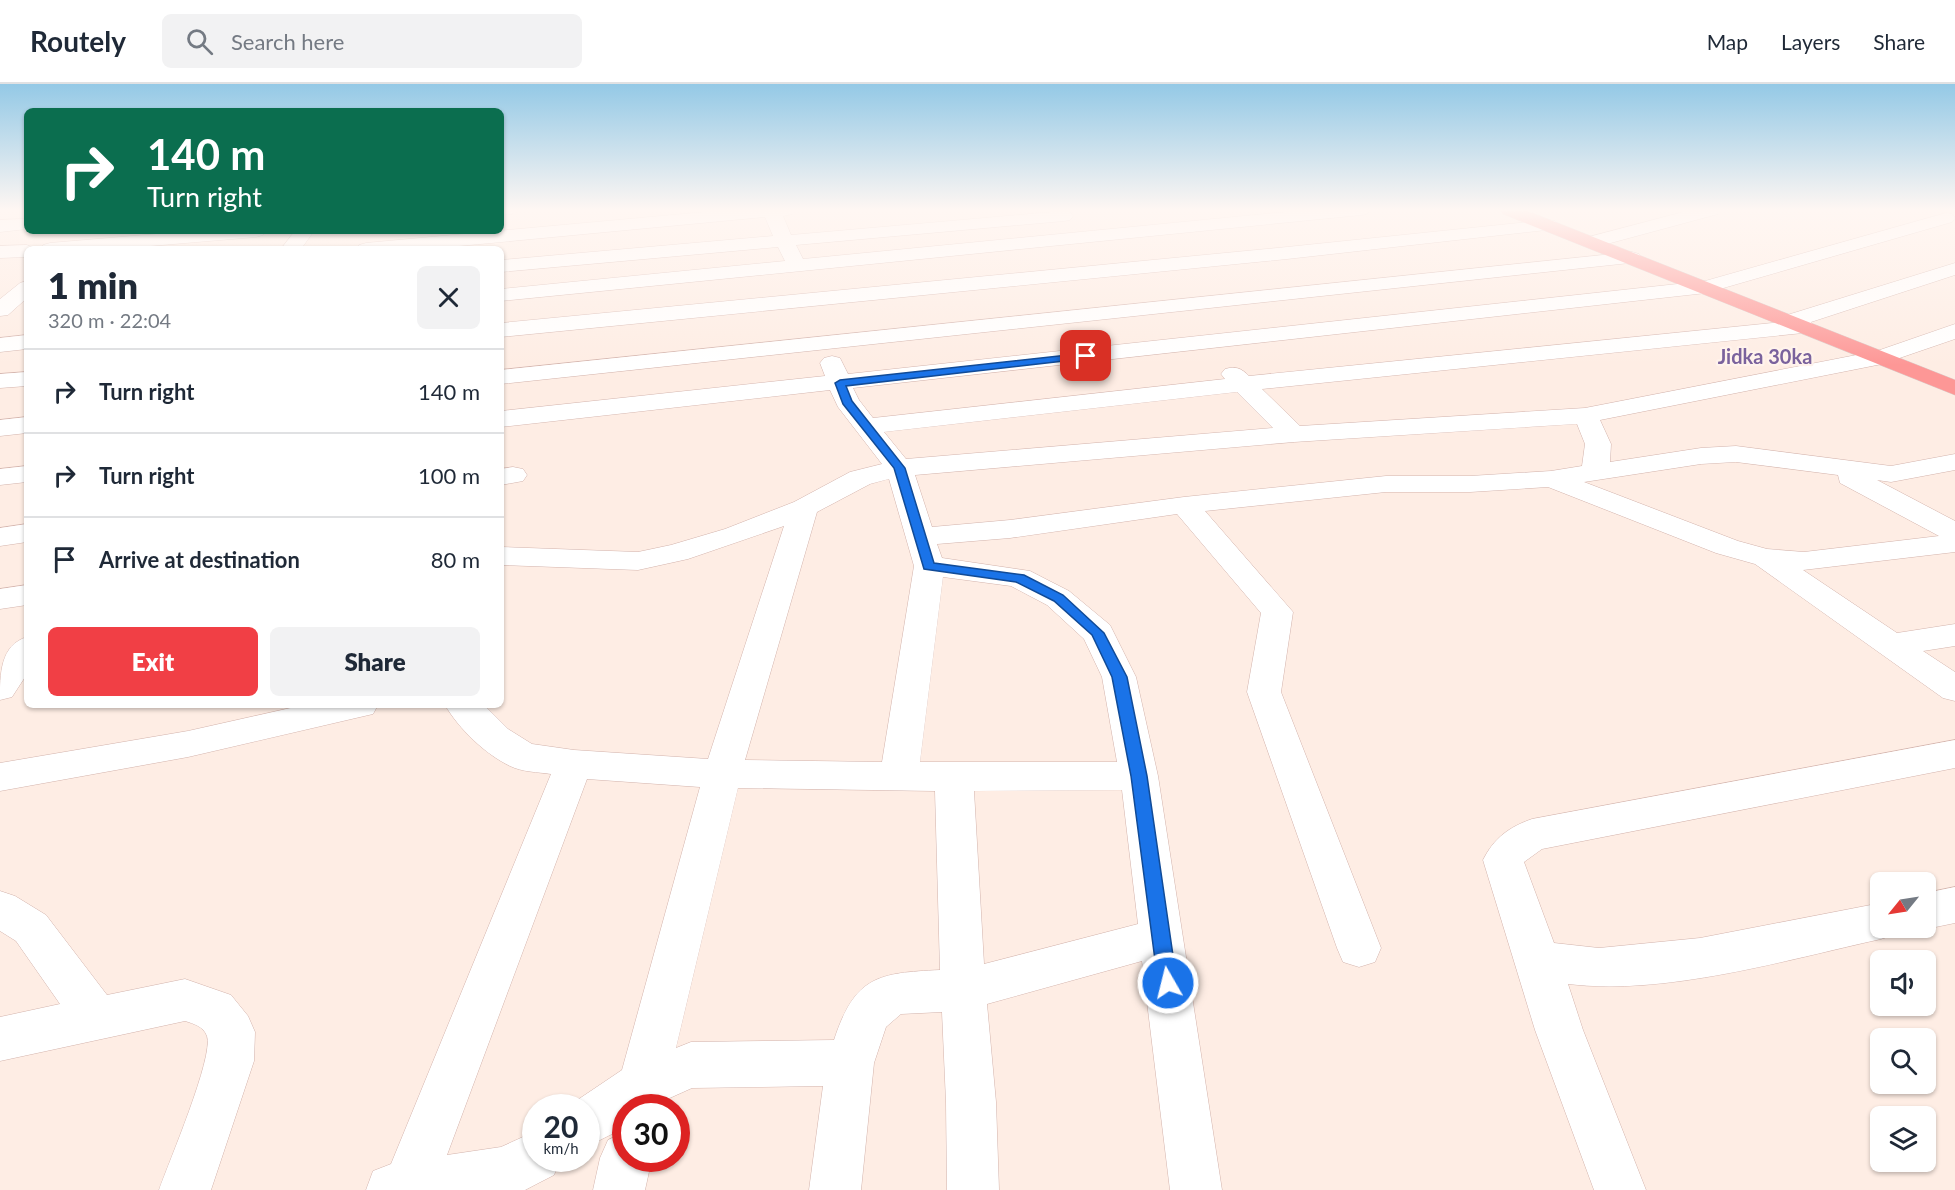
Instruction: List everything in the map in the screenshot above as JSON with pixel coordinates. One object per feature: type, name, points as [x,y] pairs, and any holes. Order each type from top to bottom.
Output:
[{"type":"highway","points":[[1641,262],[1955,388]]},
{"type":"street","points":[[504,266],[551,262]]},
{"type":"street","points":[[793,262],[847,402],[899,468],[925,552],[899,775]]},
{"type":"street","points":[[504,295],[839,262]]},
{"type":"street","points":[[504,376],[1097,273],[1204,262]]},
{"type":"street","points":[[504,330],[1137,309],[1597,262]]},
{"type":"street","points":[[504,419],[1706,287],[1797,262]]},
{"type":"street","points":[[868,426],[1797,323],[1955,269]]},
{"type":"street","points":[[1097,273],[1137,309],[1198,344],[1294,434]]},
{"type":"street","points":[[0,311],[21,282]]},
{"type":"street","points":[[0,311],[24,309]]},
{"type":"street","points":[[504,556],[638,561],[677,553],[735,535],[804,508],[860,478],[899,468],[1294,434],[1585,416],[1882,357],[1955,331]]},
{"type":"street","points":[[0,345],[24,342]]},
{"type":"street","points":[[0,381],[24,379]]},
{"type":"street","points":[[1585,416],[1600,441],[1593,474]]},
{"type":"street","points":[[0,428],[24,425]]},
{"type":"street","points":[[925,552],[1010,530],[1184,505],[1386,484],[1470,484],[1551,479],[1701,456],[1736,454],[1891,474],[1955,462]]},
{"type":"street","points":[[1827,465],[1955,533]]},
{"type":"street","points":[[0,477],[24,474]]},
{"type":"street","points":[[1551,479],[1727,547],[1765,558],[1804,561],[1955,543]]},
{"type":"street","points":[[1184,505],[1276,612],[1264,692],[1359,948]]},
{"type":"street","points":[[640,1094],[722,774],[804,508]]},
{"type":"street","points":[[0,537],[24,533]]},
{"type":"street","points":[[925,552],[1019,578],[1058,598],[1098,633],[1119,677],[1139,776],[1196,1190]]},
{"type":"street","points":[[1765,558],[1955,689]]},
{"type":"street","points":[[0,599],[24,595]]},
{"type":"street","points":[[1892,645],[1955,635]]},
{"type":"street","points":[[0,688],[24,652]]},
{"type":"street","points":[[0,688],[24,684]]},
{"type":"street","points":[[0,777],[188,744],[347,708]]},
{"type":"street","points":[[466,708],[495,738],[523,756],[574,764],[722,774],[954,777],[1139,776]]},
{"type":"street","points":[[1620,1190],[1559,1030],[1503,860],[1512,848],[1532,835],[1955,754]]},
{"type":"street","points":[[522,1166],[498,1175],[403,1188],[574,764]]},
{"type":"street","points":[[954,777],[963,990],[971,1102],[973,1190]]},
{"type":"street","points":[[1936,909],[1955,905]]},
{"type":"street","points":[[0,909],[31,928],[97,1018]]},
{"type":"street","points":[[1538,962],[1599,968],[1700,958],[1870,923]]},
{"type":"street","points":[[835,1190],[850,1063],[861,1028],[870,1012],[882,1000],[896,993],[963,990],[1161,937]]},
{"type":"street","points":[[0,1039],[185,1000],[215,1010],[231,1032],[230,1060],[185,1190]]},
{"type":"street","points":[[644,1094],[691,1065],[850,1063]]},
{"type":"street","points":[[619,1190],[623,1172]]},
{"type":"district","name":"Jidka 30ka","points":[[1765,357]]},
{"type":"route","points":[[1086,356],[840,383],[847,402],[899,468],[929,566],[1019,578],[1058,598],[1098,633],[1119,677],[1139,776],[1168,983]]}]
